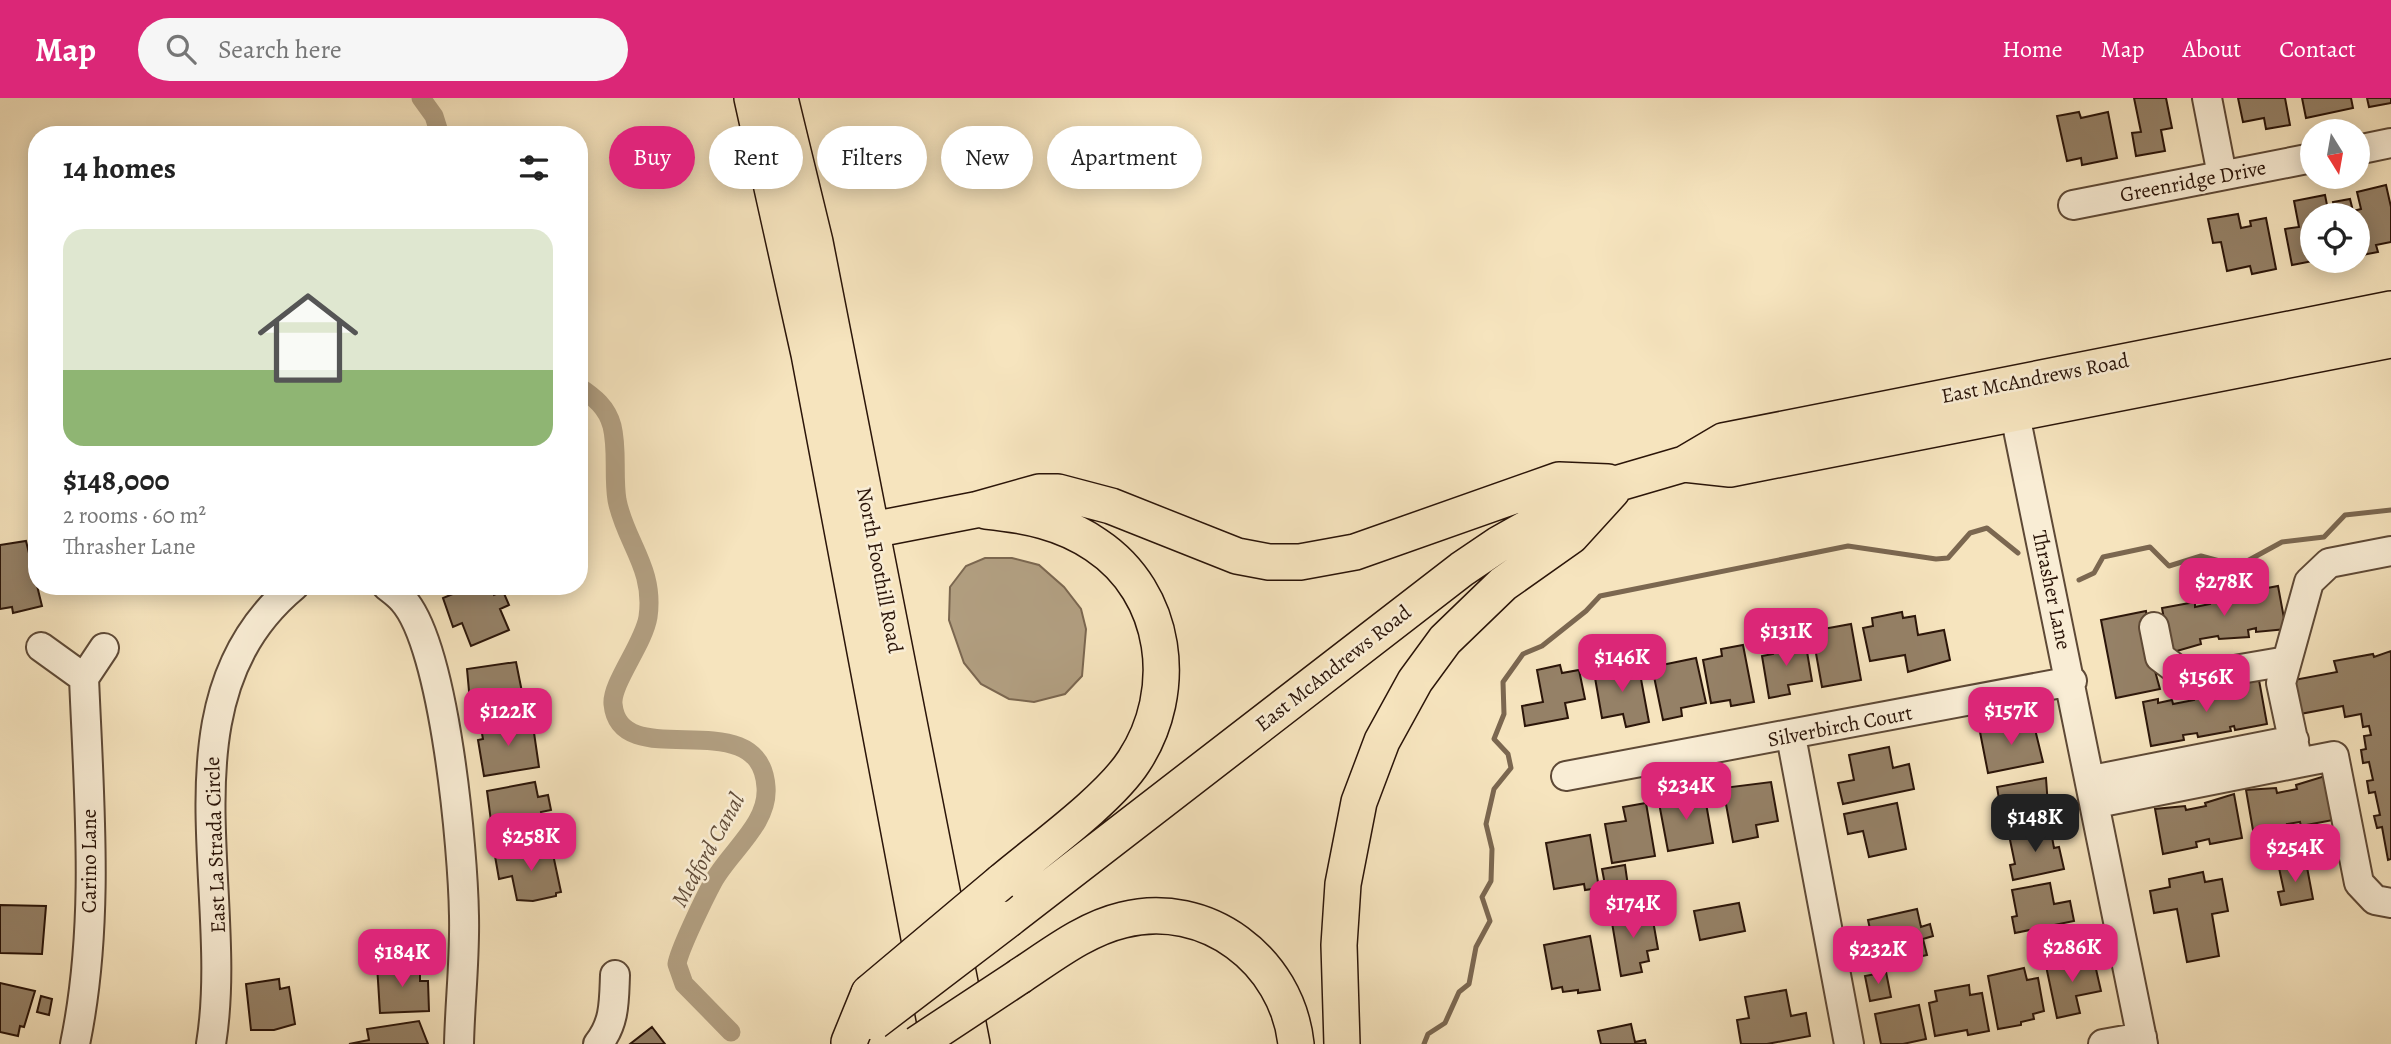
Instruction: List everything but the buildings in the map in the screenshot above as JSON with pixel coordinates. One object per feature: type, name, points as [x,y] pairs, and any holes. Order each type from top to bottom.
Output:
[{"type":"main road","name":"North Foothill Road","points":[[752,98],[858,533],[972,1044]]},
{"type":"main road","name":"North Foothill Road","points":[[780,98],[815,242],[939,1044]]},
{"type":"main road","name":"East McAndrews Road","points":[[860,1025],[1009,919],[1462,569],[1536,521],[1619,483],[1684,464],[1730,469],[2391,309]]},
{"type":"main road","name":"East McAndrews Road","points":[[2012,399],[2391,340]]},
{"type":"main road","points":[[858,533],[975,510],[1019,496],[1058,492],[1111,506],[1237,556],[1269,562],[1300,562],[1355,552],[1559,481],[1619,483]]},
{"type":"main road","points":[[1342,1044],[1340,935],[1346,857],[1359,802],[1382,741],[1415,681],[1445,640],[1503,584],[1571,536],[1619,483]]},
{"type":"main road","points":[[860,1025],[1001,882],[1113,786],[1132,764],[1153,723],[1163,669],[1158,636],[1147,605],[1123,568],[1105,551],[1057,524],[1016,514],[975,510]]},
{"type":"main road","points":[[916,1044],[1075,940],[1108,925],[1150,915],[1188,919],[1227,935],[1257,958],[1280,991],[1296,1044]]},
{"type":"street","points":[[2207,98],[2222,175]]},
{"type":"street","points":[[2370,147],[2391,143]]},
{"type":"street","name":"Greenridge Drive","points":[[2073,205],[2300,160]]},
{"type":"street","name":"Thrasher Lane","points":[[2012,399],[2072,681],[2143,1040]]},
{"type":"street","points":[[2296,751],[2281,682],[2309,582],[2329,563],[2391,551]]},
{"type":"street","name":"East La Strada Circle","points":[[211,1044],[218,982],[212,743],[226,684],[248,637],[274,603],[284,595]]},
{"type":"street","points":[[398,595],[404,600],[421,630],[444,723],[454,785],[464,917],[459,1044]]},
{"type":"street","points":[[2154,627],[2160,657],[2189,678],[2287,661]]},
{"type":"street","points":[[41,646],[83,678],[104,648]]},
{"type":"street","name":"Carino Lane","points":[[75,1044],[89,935],[91,880],[83,678]]},
{"type":"street","name":"Silverbirch Court","points":[[1566,776],[1791,736],[2072,681]]},
{"type":"street","points":[[1791,736],[1849,1044]]},
{"type":"street","points":[[2094,791],[2296,751],[2334,757],[2359,883],[2375,900],[2391,903]]},
{"type":"street","points":[[598,1044],[609,1031],[614,1011],[615,975]]},
{"type":"street","points":[[2103,1044],[2143,1040]]},
{"type":"shaded area","points":[[985,558],[1012,558],[1039,565],[1064,587],[1081,609],[1086,629],[1082,676],[1065,694],[1034,702],[1009,699],[981,684],[964,663],[949,620],[950,587],[966,566]]},
{"type":"waterway","name":"Medford Canal","points":[[421,98],[434,116],[437,126]]},
{"type":"waterway","name":"Medford Canal","points":[[588,394],[599,403],[610,419],[615,444],[617,500],[643,570],[649,600],[648,617],[641,639],[614,696],[613,704],[621,725],[639,735],[663,739],[717,741],[741,747],[758,761],[766,787],[765,800],[755,825],[713,882],[677,964],[684,984],[731,1032]]},
{"type":"waterway","points":[[2079,580],[2094,573],[2103,557],[2150,547],[2169,566],[2201,556],[2238,566],[2282,542],[2324,537],[2345,515],[2391,510]]},
{"type":"waterway","points":[[1424,1044],[1428,1034],[1445,1023],[1459,992],[1469,984],[1476,947],[1490,921],[1482,897],[1491,881],[1492,849],[1486,824],[1494,789],[1511,768],[1508,754],[1494,739],[1504,714],[1503,682],[1523,654],[1542,646],[1586,611],[1600,596],[1848,546],[1936,559],[1948,558],[1970,533],[1987,528],[2018,553]]}]
